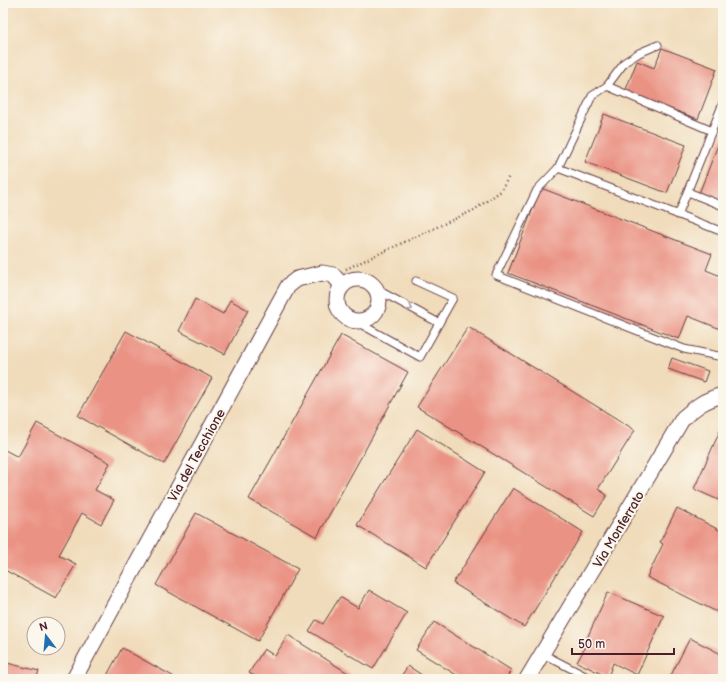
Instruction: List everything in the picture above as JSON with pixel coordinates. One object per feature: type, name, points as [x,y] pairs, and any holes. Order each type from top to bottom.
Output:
[{"type":"street","name":"Via del Tecchione","points":[[74,679],[288,286],[297,279],[322,273],[338,280]]},
{"type":"street","points":[[356,279],[371,283],[376,289],[378,296],[376,311],[370,317],[355,321],[342,314],[338,307],[337,300],[338,280],[349,281],[356,279]]},
{"type":"street","name":"Via Monferrato","points":[[527,679],[683,418],[696,407],[711,398],[723,396]]},
{"type":"lane","points":[[658,45],[639,53],[625,62],[606,86],[592,96],[558,168],[537,190],[496,275],[684,349],[723,357]]},
{"type":"lane","points":[[606,86],[712,131]]},
{"type":"lane","points":[[678,215],[723,103]]},
{"type":"lane","points":[[558,168],[723,232]]},
{"type":"lane","points":[[688,192],[723,206]]},
{"type":"lane","points":[[355,321],[420,357],[453,298],[416,281]]},
{"type":"lane","points":[[376,289],[439,323]]},
{"type":"lane","points":[[543,654],[591,679]]},
{"type":"path","points":[[338,280],[474,210],[501,191],[509,176]]},
{"type":"building","points":[[662,48],[717,69],[698,119],[625,92],[637,61],[654,68]]},
{"type":"building","points":[[604,114],[686,145],[667,193],[585,162]]},
{"type":"building","points":[[723,132],[723,205],[698,196]]},
{"type":"building","points":[[541,188],[712,254],[706,270],[723,277],[723,330],[688,316],[679,339],[508,273]]},
{"type":"building","points":[[195,299],[223,314],[230,300],[248,310],[225,354],[179,331]]},
{"type":"building","points":[[468,327],[635,430],[598,489],[607,495],[594,516],[417,407]]},
{"type":"building","points":[[126,331],[212,378],[164,464],[78,416]]},
{"type":"building","points":[[341,335],[408,372],[317,537],[249,499]]},
{"type":"building","points":[[672,358],[708,371],[704,382],[668,369]]},
{"type":"building","points":[[37,423],[110,463],[95,490],[114,500],[101,524],[82,513],[59,555],[76,564],[56,598],[3,569],[3,449],[18,457]]},
{"type":"building","points":[[723,424],[723,502],[694,489]]},
{"type":"building","points":[[417,429],[485,472],[426,567],[357,525]]},
{"type":"building","points":[[513,488],[583,532],[524,627],[453,583]]},
{"type":"building","points":[[677,508],[723,532],[723,615],[647,577],[663,544],[660,542]]},
{"type":"building","points":[[196,513],[298,569],[258,641],[156,585]]},
{"type":"building","points":[[369,590],[407,613],[373,669],[309,631],[316,620],[323,624],[340,597],[358,608]]},
{"type":"building","points":[[608,592],[664,616],[637,675],[613,663],[608,677],[577,662],[585,648],[583,647]]},
{"type":"building","points":[[434,622],[511,670],[506,679],[495,679],[487,674],[484,679],[463,679],[416,650]]},
{"type":"building","points":[[288,635],[354,677],[352,679],[260,679],[249,673],[264,649],[275,656]]},
{"type":"building","points":[[690,638],[723,655],[723,679],[669,679]]},
{"type":"building","points":[[122,648],[178,679],[105,679]]},
{"type":"building","points":[[3,662],[39,671],[36,679],[3,679]]},
{"type":"building","points":[[408,666],[428,679],[399,679]]}]
